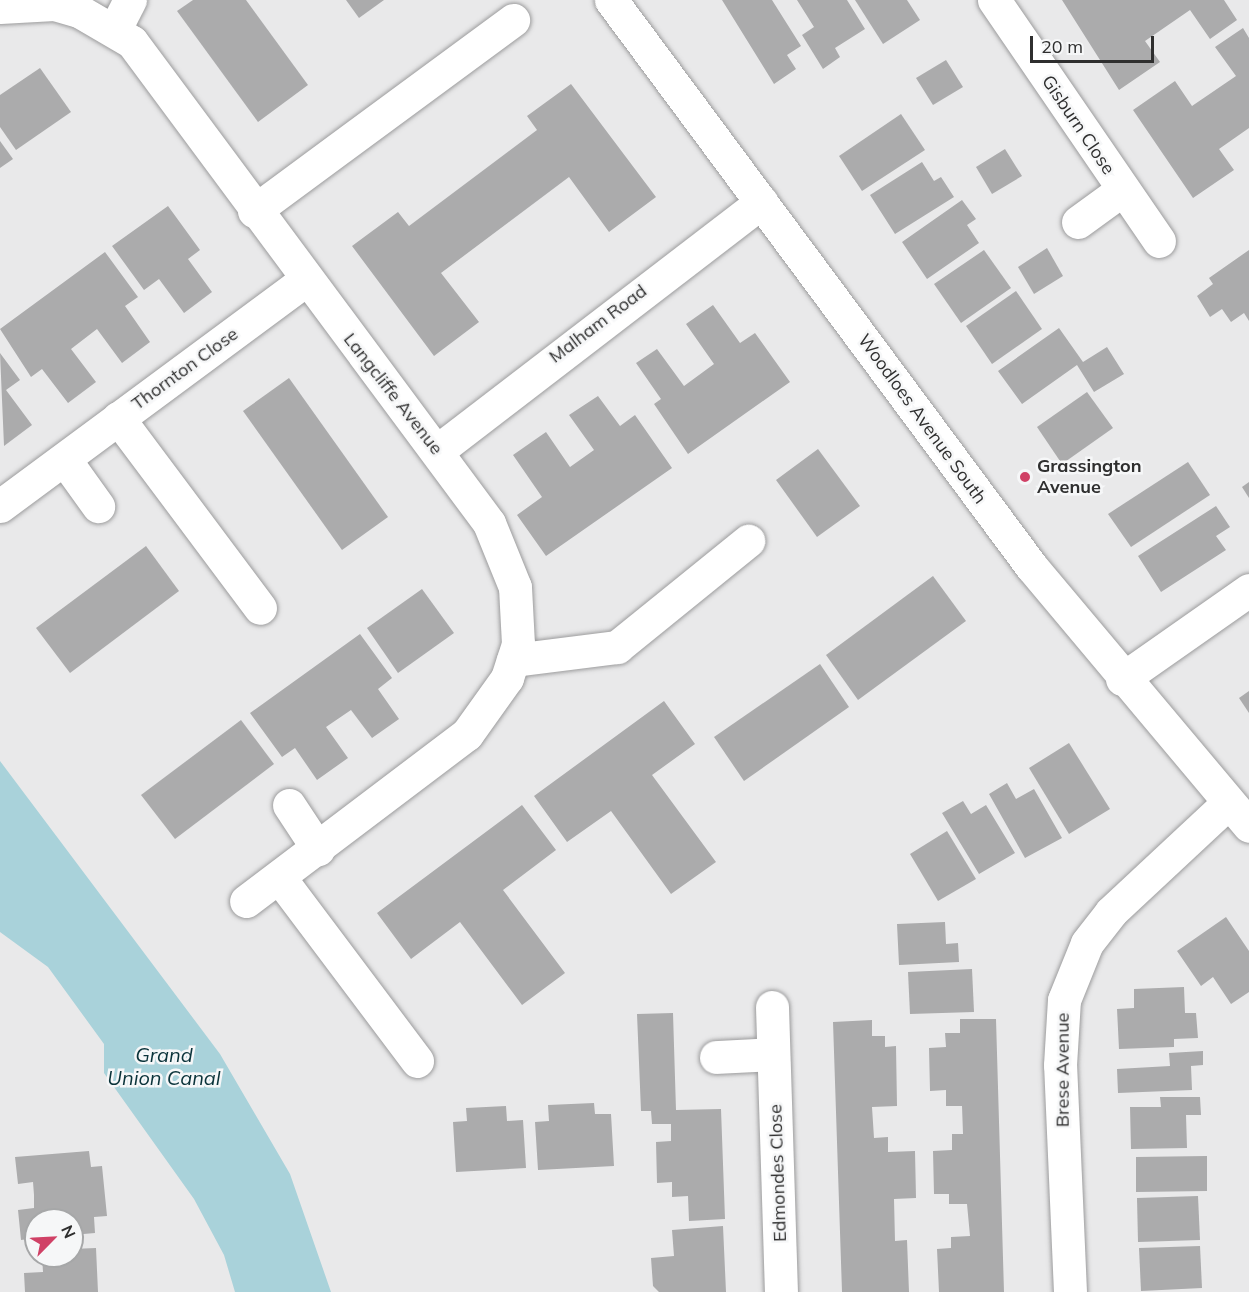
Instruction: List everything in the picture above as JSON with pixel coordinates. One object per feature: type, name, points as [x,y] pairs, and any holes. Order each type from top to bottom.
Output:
[{"type":"street","points":[[115,29],[130,0]]},
{"type":"street","name":"Woodloes Avenue South","points":[[611,0],[1004,530],[1122,679],[1238,815]]},
{"type":"street","name":"Gisburn Close","points":[[994,0],[1159,241]]},
{"type":"street","name":"Langcliffe Avenue","points":[[0,7],[54,4],[115,29],[137,49],[254,212],[437,451],[500,541],[518,616],[513,660],[507,678],[468,734],[246,901]]},
{"type":"street","points":[[254,212],[513,20]]},
{"type":"street","name":"Gisburn Close","points":[[1078,222],[1122,190]]},
{"type":"street","name":"Malham Road","points":[[437,451],[762,202]]},
{"type":"street","name":"Thornton Close","points":[[0,506],[305,280]]},
{"type":"street","points":[[118,418],[260,608]]},
{"type":"street","points":[[65,460],[98,506]]},
{"type":"street","points":[[513,660],[616,647],[748,542]]},
{"type":"street","points":[[1122,679],[1249,590]]},
{"type":"street","points":[[289,805],[318,849]]},
{"type":"street","name":"Brese Avenue","points":[[1070,1292],[1060,1065],[1064,1000],[1087,943],[1111,912],[1238,815]]},
{"type":"street","points":[[279,877],[417,1061]]},
{"type":"street","name":"Edmondes Close","points":[[772,1007],[781,1292]]},
{"type":"street","points":[[716,1057],[773,1054]]},
{"type":"water","name":"Grand Union Canal","points":[[0,761],[220,1054],[290,1174],[331,1292],[235,1292],[224,1255],[194,1199],[104,1073],[104,1044],[48,967],[0,932]]},
{"type":"building","points":[[193,0],[246,0],[308,85],[258,122],[177,11]]},
{"type":"building","points":[[346,0],[384,0],[359,18]]},
{"type":"building","points":[[722,0],[772,0],[801,46],[787,55],[796,69],[774,84]]},
{"type":"building","points":[[797,0],[847,0],[865,29],[835,48],[840,57],[823,69],[802,35],[814,27]]},
{"type":"building","points":[[855,0],[907,0],[920,20],[883,44]]},
{"type":"building","points":[[1062,0],[1224,0],[1237,20],[1210,39],[1190,10],[1145,41],[1160,62],[1119,90]]},
{"type":"building","points":[[1243,28],[1249,38],[1249,128],[1219,149],[1234,170],[1193,198],[1133,110],[1175,81],[1192,106],[1236,76],[1215,47]]},
{"type":"building","points":[[946,60],[963,87],[933,105],[916,78]]},
{"type":"building","points":[[40,68],[71,112],[16,150],[0,127],[0,95]]},
{"type":"building","points":[[571,84],[656,197],[609,232],[569,177],[441,273],[479,322],[434,356],[352,246],[398,212],[409,226],[537,130],[527,116]]},
{"type":"building","points":[[901,114],[925,150],[862,191],[839,156]]},
{"type":"building","points":[[0,141],[13,159],[0,168]]},
{"type":"building","points":[[1005,149],[1022,176],[992,194],[976,167]]},
{"type":"building","points":[[922,162],[934,181],[941,177],[954,197],[895,234],[870,195]]},
{"type":"building","points":[[962,200],[976,219],[967,225],[979,243],[927,279],[902,242]]},
{"type":"building","points":[[168,206],[200,250],[188,259],[212,292],[184,313],[159,279],[144,290],[112,246]]},
{"type":"building","points":[[1047,248],[1063,276],[1034,294],[1018,267]]},
{"type":"building","points":[[984,250],[1011,288],[961,323],[934,284]]},
{"type":"building","points":[[1249,250],[1249,321],[1244,313],[1231,322],[1222,309],[1210,317],[1197,296],[1213,284],[1209,278]]},
{"type":"building","points":[[105,252],[138,297],[125,306],[150,342],[122,363],[97,329],[71,349],[96,382],[68,403],[42,369],[31,377],[0,329]]},
{"type":"building","points":[[1016,291],[1042,329],[992,364],[966,326]]},
{"type":"building","points":[[713,305],[740,343],[755,333],[790,382],[688,454],[654,404],[661,399],[636,363],[657,349],[684,386],[714,364],[686,324]]},
{"type":"building","points":[[1059,328],[1083,362],[1107,347],[1124,374],[1094,392],[1077,365],[1022,404],[998,371]]},
{"type":"building","points":[[0,353],[20,380],[6,390],[32,425],[4,446]]},
{"type":"building","points":[[289,378],[388,517],[342,550],[243,411]]},
{"type":"building","points":[[1087,392],[1113,428],[1062,464],[1037,427]]},
{"type":"building","points":[[598,396],[620,426],[635,415],[672,468],[546,556],[517,515],[542,497],[513,455],[546,432],[570,467],[594,450],[569,415]]},
{"type":"building","points":[[818,449],[860,506],[817,537],[776,480]]},
{"type":"building","points":[[1188,462],[1210,495],[1131,547],[1108,514]]},
{"type":"building","points":[[1249,482],[1249,498],[1242,487]]},
{"type":"building","points":[[1216,506],[1230,527],[1216,536],[1226,550],[1161,592],[1138,556]]},
{"type":"building","points":[[146,546],[179,591],[70,673],[36,628]]},
{"type":"building","points":[[933,576],[966,621],[858,700],[826,655]]},
{"type":"building","points":[[422,589],[454,633],[398,673],[367,628]]},
{"type":"building","points":[[360,634],[392,678],[378,689],[399,719],[372,738],[351,710],[326,727],[348,758],[317,780],[295,748],[282,757],[250,713]]},
{"type":"building","points":[[820,664],[849,707],[744,781],[714,737]]},
{"type":"building","points":[[1249,691],[1249,713],[1239,698]]},
{"type":"building","points":[[664,701],[695,744],[652,775],[716,862],[671,894],[611,811],[567,842],[534,796]]},
{"type":"building","points":[[241,720],[274,764],[175,839],[141,795]]},
{"type":"building","points":[[1069,743],[1110,809],[1069,834],[1029,768]]},
{"type":"building","points":[[1007,783],[1016,799],[1034,789],[1062,838],[1025,858],[989,794]]},
{"type":"building","points":[[963,801],[971,814],[986,805],[1015,853],[979,874],[942,813]]},
{"type":"building","points":[[522,805],[556,850],[503,890],[565,973],[522,1005],[460,922],[411,959],[377,913]]},
{"type":"building","points":[[947,831],[976,879],[938,901],[910,854]]},
{"type":"building","points":[[1226,917],[1249,951],[1249,992],[1231,1004],[1213,977],[1201,986],[1177,951]]},
{"type":"building","points":[[945,922],[946,944],[958,943],[959,962],[899,965],[897,924]]},
{"type":"building","points":[[972,969],[974,1012],[910,1014],[908,972]]},
{"type":"building","points":[[1184,987],[1185,1013],[1196,1013],[1198,1038],[1174,1039],[1174,1047],[1119,1049],[1117,1009],[1134,1008],[1134,989]]},
{"type":"building","points":[[673,1013],[676,1110],[721,1109],[725,1219],[689,1221],[688,1196],[672,1197],[672,1182],[657,1183],[656,1142],[671,1141],[671,1124],[652,1124],[651,1111],[641,1111],[637,1014]]},
{"type":"building","points":[[960,1019],[996,1019],[1004,1292],[939,1292],[937,1249],[951,1248],[951,1237],[970,1236],[967,1204],[949,1204],[949,1194],[934,1194],[933,1151],[952,1150],[952,1134],[963,1134],[962,1106],[946,1106],[946,1090],[930,1091],[929,1048],[946,1047],[945,1033],[960,1033]]},
{"type":"building","points":[[872,1020],[872,1036],[885,1036],[885,1047],[896,1046],[897,1106],[872,1107],[874,1138],[888,1137],[888,1152],[915,1151],[916,1198],[894,1199],[895,1241],[907,1240],[909,1292],[842,1292],[833,1022]]},
{"type":"building","points":[[1203,1051],[1203,1065],[1191,1066],[1192,1090],[1118,1093],[1117,1069],[1170,1066],[1169,1053]]},
{"type":"building","points":[[1160,1097],[1200,1097],[1201,1115],[1186,1115],[1187,1148],[1131,1149],[1130,1107],[1161,1107]]},
{"type":"building","points":[[594,1103],[595,1114],[611,1114],[614,1166],[538,1170],[535,1122],[549,1121],[548,1105]]},
{"type":"building","points":[[506,1106],[507,1121],[523,1120],[526,1168],[456,1172],[453,1122],[467,1121],[466,1108]]},
{"type":"building","points":[[89,1151],[91,1167],[102,1166],[107,1216],[94,1217],[95,1233],[84,1234],[84,1208],[34,1208],[33,1182],[18,1184],[15,1157]]},
{"type":"building","points":[[1207,1156],[1207,1191],[1136,1192],[1136,1157]]},
{"type":"building","points":[[1198,1196],[1200,1240],[1138,1242],[1137,1198]]},
{"type":"building","points":[[24,1209],[24,1240],[21,1240],[18,1210]]},
{"type":"building","points":[[723,1226],[726,1292],[659,1292],[653,1286],[651,1258],[674,1256],[672,1230]]},
{"type":"building","points":[[1200,1246],[1202,1288],[1141,1291],[1139,1248]]},
{"type":"building","points":[[84,1248],[96,1248],[98,1292],[25,1292],[24,1273],[43,1272],[43,1268],[84,1268]]},
{"type":"place","name":"Grassington Avenue","points":[[1025,477]]}]
